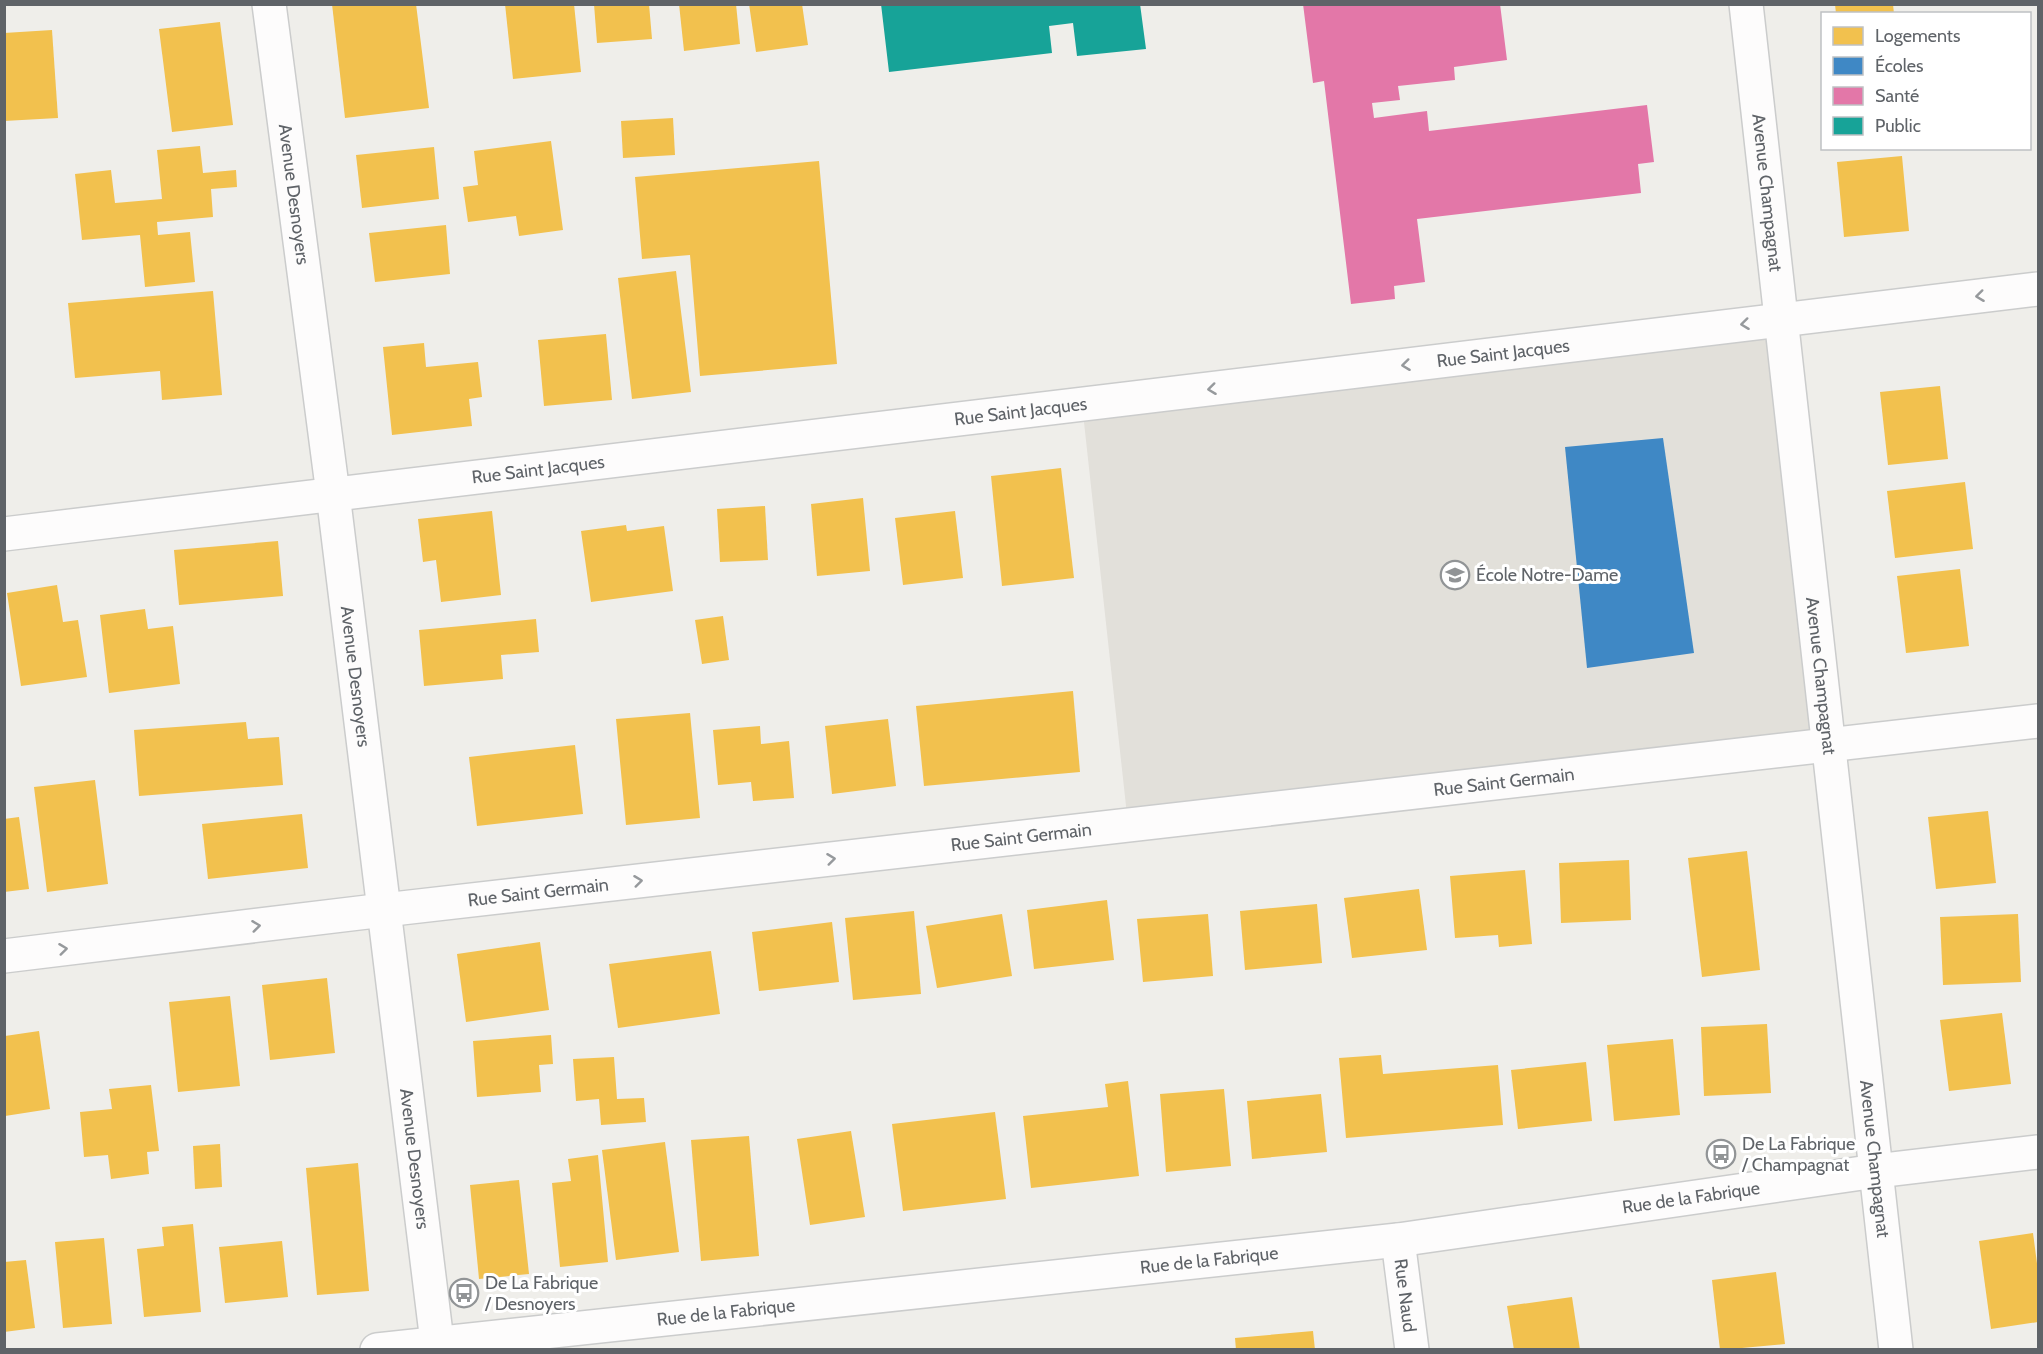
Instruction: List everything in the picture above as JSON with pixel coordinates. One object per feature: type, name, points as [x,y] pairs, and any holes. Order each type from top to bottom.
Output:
[{"type":"street","name":"Avenue Desnoyers","points":[[269,4],[333,494],[437,1346]]},
{"type":"street","name":"Avenue Champagnat","points":[[1746,4],[1896,1350]]},
{"type":"street","name":"Rue Saint Jacques","points":[[4,534],[2038,289]]},
{"type":"street","name":"Rue Saint Germain","points":[[4,956],[384,910],[2038,721]]},
{"type":"street","name":"Rue de la Fabrique","points":[[377,1350],[437,1346],[1398,1240],[1876,1171],[2038,1152]]},
{"type":"street","name":"Rue Naud","points":[[1398,1240],[1412,1350]]},
{"type":"shaded area","name":"École Notre-Dame","points":[[1781,320],[1829,745],[1128,824],[1082,404]]},
{"type":"building: Logements","points":[[332,4],[416,4],[429,108],[345,118]]},
{"type":"building: Logements","points":[[505,4],[574,4],[581,72],[513,79]]},
{"type":"building: Logements","points":[[594,4],[649,4],[652,39],[597,43]]},
{"type":"building: Logements","points":[[679,4],[736,4],[740,44],[684,51]]},
{"type":"building: Logements","points":[[749,4],[802,4],[808,45],[756,52]]},
{"type":"building: Logements","points":[[1835,4],[1893,4],[1894,12],[1836,12]]},
{"type":"building: Logements","points":[[220,22],[233,125],[172,132],[159,29]]},
{"type":"building: Logements","points":[[52,30],[58,118],[4,121],[4,33]]},
{"type":"building: Logements","points":[[673,118],[675,155],[623,158],[621,121]]},
{"type":"building: Logements","points":[[551,141],[563,230],[519,236],[516,216],[468,222],[463,187],[478,185],[474,151]]},
{"type":"building: Logements","points":[[200,146],[203,173],[236,170],[237,187],[211,189],[213,217],[157,222],[158,235],[190,232],[195,282],[145,287],[140,235],[82,240],[75,174],[111,170],[115,203],[162,199],[157,150]]},
{"type":"building: Logements","points":[[434,147],[439,199],[362,208],[356,155]]},
{"type":"building: Logements","points":[[1902,156],[1909,231],[1844,237],[1837,162]]},
{"type":"building: Logements","points":[[819,161],[837,364],[700,376],[690,255],[642,259],[635,177]]},
{"type":"building: Logements","points":[[446,225],[450,274],[375,282],[369,233]]},
{"type":"building: Logements","points":[[676,271],[691,392],[632,399],[618,278]]},
{"type":"building: Logements","points":[[213,291],[222,395],[162,400],[160,371],[75,378],[68,303]]},
{"type":"building: Logements","points":[[606,334],[612,400],[544,406],[538,340]]},
{"type":"building: Logements","points":[[424,343],[426,367],[478,362],[482,397],[469,399],[472,426],[392,435],[383,347]]},
{"type":"building: Logements","points":[[1940,386],[1948,459],[1888,465],[1880,392]]},
{"type":"building: Logements","points":[[1061,468],[1074,578],[1002,586],[991,476]]},
{"type":"building: Logements","points":[[1965,482],[1973,549],[1895,558],[1887,491]]},
{"type":"building: Logements","points":[[863,498],[870,571],[817,576],[811,504]]},
{"type":"building: Logements","points":[[765,506],[768,560],[720,562],[717,509]]},
{"type":"building: Logements","points":[[492,511],[501,595],[441,602],[436,560],[423,562],[418,519]]},
{"type":"building: Logements","points":[[955,511],[963,578],[903,585],[895,518]]},
{"type":"building: Logements","points":[[626,525],[627,531],[664,526],[673,591],[591,602],[581,531]]},
{"type":"building: Logements","points":[[278,541],[283,596],[179,605],[174,550]]},
{"type":"building: Logements","points":[[1960,569],[1969,646],[1906,653],[1897,576]]},
{"type":"building: Logements","points":[[57,585],[63,622],[78,620],[87,677],[21,686],[7,593]]},
{"type":"building: Logements","points":[[145,609],[148,629],[173,626],[180,684],[109,693],[100,615]]},
{"type":"building: Logements","points":[[723,616],[729,660],[702,664],[695,620]]},
{"type":"building: Logements","points":[[536,619],[539,652],[501,655],[503,679],[424,686],[419,630]]},
{"type":"building: Logements","points":[[1073,691],[1080,772],[924,786],[916,706]]},
{"type":"building: Logements","points":[[690,713],[700,818],[626,825],[616,719]]},
{"type":"building: Logements","points":[[888,719],[896,786],[832,794],[825,726]]},
{"type":"building: Logements","points":[[246,722],[248,739],[279,737],[283,785],[139,796],[134,730]]},
{"type":"building: Logements","points":[[760,726],[761,744],[789,741],[794,798],[753,801],[751,782],[718,785],[713,730]]},
{"type":"building: Logements","points":[[575,745],[583,814],[477,826],[469,757]]},
{"type":"building: Logements","points":[[95,780],[108,884],[47,892],[34,787]]},
{"type":"building: Logements","points":[[1988,811],[1996,883],[1936,889],[1928,817]]},
{"type":"building: Logements","points":[[302,814],[308,868],[208,879],[202,824]]},
{"type":"building: Logements","points":[[19,817],[29,889],[4,892],[4,819]]},
{"type":"building: Logements","points":[[1747,851],[1760,970],[1702,977],[1688,858]]},
{"type":"building: Logements","points":[[1629,860],[1631,920],[1561,923],[1559,863]]},
{"type":"building: Logements","points":[[1525,870],[1532,944],[1499,947],[1498,935],[1455,938],[1450,876]]},
{"type":"building: Logements","points":[[1419,889],[1427,950],[1352,958],[1344,898]]},
{"type":"building: Logements","points":[[1107,900],[1114,960],[1034,969],[1027,910]]},
{"type":"building: Logements","points":[[1317,904],[1322,963],[1245,970],[1240,911]]},
{"type":"building: Logements","points":[[914,911],[921,994],[853,1000],[845,918]]},
{"type":"building: Logements","points":[[1002,914],[1012,976],[937,988],[926,926]]},
{"type":"building: Logements","points":[[1208,914],[1213,976],[1143,982],[1137,919]]},
{"type":"building: Logements","points":[[2018,914],[2021,982],[1943,985],[1940,917]]},
{"type":"building: Logements","points":[[832,922],[839,982],[759,991],[752,932]]},
{"type":"building: Logements","points":[[540,942],[549,1010],[466,1022],[457,954]]},
{"type":"building: Logements","points":[[711,951],[720,1014],[618,1028],[609,964]]},
{"type":"building: Logements","points":[[327,978],[335,1053],[270,1060],[262,985]]},
{"type":"building: Logements","points":[[230,996],[240,1086],[178,1092],[169,1002]]},
{"type":"building: Logements","points":[[2002,1013],[2011,1084],[1949,1091],[1940,1020]]},
{"type":"building: Logements","points":[[1767,1024],[1771,1093],[1704,1096],[1701,1027]]},
{"type":"building: Logements","points":[[39,1031],[50,1109],[5,1116],[5,1036]]},
{"type":"building: Logements","points":[[551,1035],[553,1064],[539,1065],[541,1092],[477,1097],[473,1041]]},
{"type":"building: Logements","points":[[1673,1039],[1680,1115],[1614,1121],[1607,1045]]},
{"type":"building: Logements","points":[[1381,1055],[1383,1074],[1498,1065],[1503,1125],[1346,1138],[1339,1058]]},
{"type":"building: Logements","points":[[614,1057],[617,1099],[644,1098],[646,1122],[601,1125],[599,1099],[576,1101],[573,1059]]},
{"type":"building: Logements","points":[[1586,1062],[1592,1121],[1518,1129],[1511,1070]]},
{"type":"building: Logements","points":[[1128,1081],[1139,1176],[1031,1188],[1023,1116],[1108,1107],[1105,1084]]},
{"type":"building: Logements","points":[[151,1085],[159,1151],[147,1152],[149,1174],[111,1179],[108,1155],[84,1157],[80,1112],[112,1109],[109,1089]]},
{"type":"building: Logements","points":[[1224,1089],[1231,1166],[1166,1172],[1160,1094]]},
{"type":"building: Logements","points":[[1321,1094],[1327,1152],[1252,1159],[1247,1101]]},
{"type":"building: Logements","points":[[995,1112],[1006,1199],[903,1211],[892,1124]]},
{"type":"building: Logements","points":[[851,1131],[865,1217],[810,1225],[797,1139]]},
{"type":"building: Logements","points":[[749,1136],[759,1256],[701,1261],[691,1140]]},
{"type":"building: Logements","points":[[665,1142],[679,1252],[616,1260],[602,1150]]},
{"type":"building: Logements","points":[[220,1144],[222,1187],[195,1189],[193,1146]]},
{"type":"building: Logements","points":[[598,1155],[608,1262],[560,1267],[552,1183],[571,1181],[568,1159]]},
{"type":"building: Logements","points":[[358,1163],[369,1291],[317,1295],[306,1168]]},
{"type":"building: Logements","points":[[519,1180],[529,1274],[479,1279],[470,1185]]},
{"type":"building: Logements","points":[[193,1224],[201,1312],[144,1317],[137,1249],[164,1246],[162,1227]]},
{"type":"building: Logements","points":[[2033,1233],[2038,1271],[2038,1322],[1991,1329],[1979,1241]]},
{"type":"building: Logements","points":[[104,1238],[112,1324],[63,1328],[55,1242]]},
{"type":"building: Logements","points":[[282,1241],[288,1297],[225,1303],[219,1247]]},
{"type":"building: Logements","points":[[26,1260],[35,1328],[4,1332],[4,1262]]},
{"type":"building: Logements","points":[[1776,1272],[1785,1344],[1720,1350],[1712,1280]]},
{"type":"building: Logements","points":[[1572,1297],[1580,1350],[1514,1350],[1507,1306]]},
{"type":"building: Logements","points":[[1313,1331],[1315,1350],[1236,1350],[1235,1338]]},
{"type":"building: Écoles","points":[[1663,438],[1694,653],[1587,668],[1565,447]]},
{"type":"building: Santé","points":[[1303,4],[1500,4],[1507,60],[1454,67],[1455,80],[1398,86],[1400,100],[1372,103],[1374,118],[1427,111],[1429,131],[1647,105],[1654,162],[1638,164],[1641,193],[1417,219],[1425,282],[1394,286],[1395,299],[1351,304],[1324,81],[1313,83]]},
{"type":"building: Public","points":[[881,4],[1140,4],[1146,49],[1077,56],[1073,23],[1049,26],[1052,53],[889,72]]},
{"type":"place","name":"École Notre-Dame","points":[[1455,575]]},
{"type":"place","name":"De La Fabrique / Champagnat","points":[[1721,1154]]},
{"type":"place","name":"De La Fabrique / Desnoyers","points":[[464,1293]]}]
